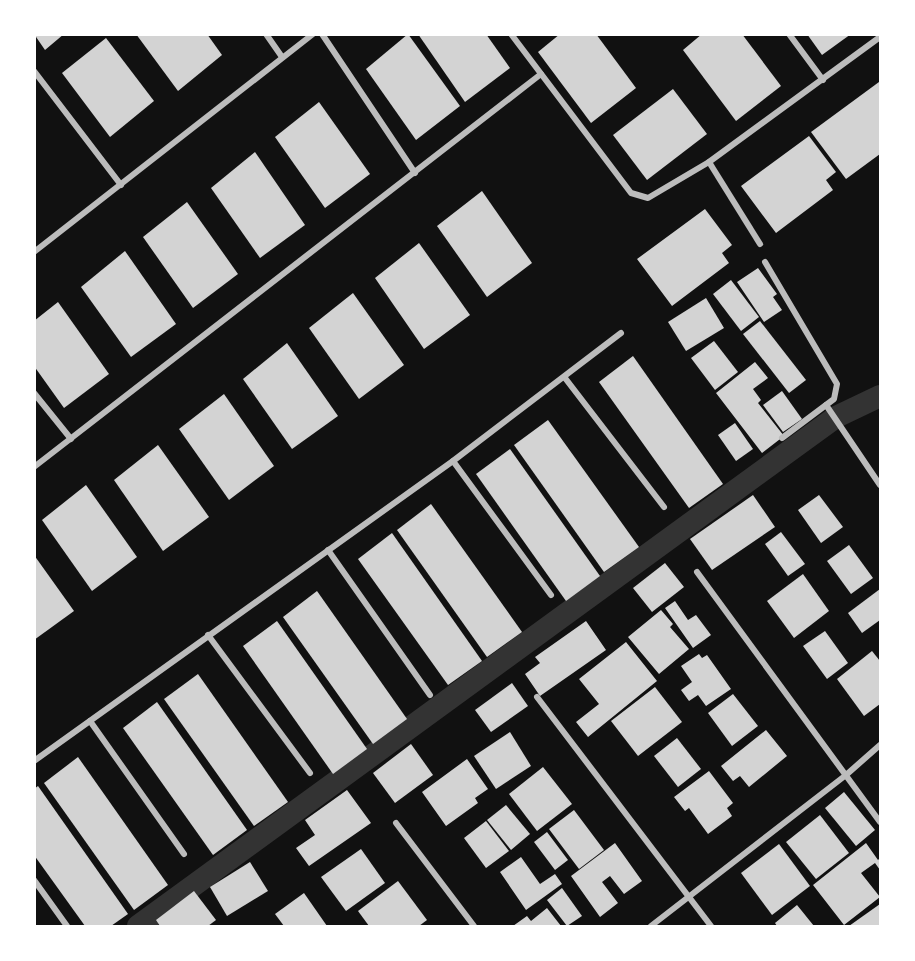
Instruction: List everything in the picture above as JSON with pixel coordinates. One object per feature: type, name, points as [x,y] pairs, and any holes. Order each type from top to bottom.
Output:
[{"type":"street","points":[[266,34],[282,57]]},
{"type":"street","points":[[34,252],[313,34]]},
{"type":"street","points":[[322,34],[415,173]]},
{"type":"street","points":[[511,34],[631,193],[648,198],[709,162],[880,37]]},
{"type":"street","points":[[789,34],[824,80]]},
{"type":"street","points":[[34,71],[121,186]]},
{"type":"street","points":[[34,467],[541,74]]},
{"type":"street","points":[[709,162],[760,244]]},
{"type":"street","points":[[765,262],[837,384],[834,399],[827,407],[782,438]]},
{"type":"street","points":[[34,761],[453,461],[565,378],[621,333]]},
{"type":"street","points":[[565,378],[664,507]]},
{"type":"street","points":[[34,393],[70,439]]},
{"type":"street","points":[[827,407],[880,485]]},
{"type":"street","points":[[453,461],[551,595]]},
{"type":"street","points":[[328,550],[430,694]]},
{"type":"street","points":[[697,572],[880,822]]},
{"type":"street","points":[[208,635],[310,773]]},
{"type":"street","points":[[537,697],[711,927]]},
{"type":"street","points":[[90,721],[184,854]]},
{"type":"street","points":[[651,927],[846,775],[880,745]]},
{"type":"street","points":[[396,823],[474,927]]},
{"type":"street","points":[[34,880],[67,927]]},
{"type":"building","points":[[34,34],[64,34],[45,50]]},
{"type":"building","points":[[136,34],[207,34],[222,55],[178,91]]},
{"type":"building","points":[[408,34],[460,106],[416,140],[366,69]]},
{"type":"building","points":[[418,34],[486,34],[510,68],[465,102]]},
{"type":"building","points":[[560,34],[596,34],[636,88],[591,123],[538,52]]},
{"type":"building","points":[[702,34],[742,34],[781,86],[736,121],[683,50]]},
{"type":"building","points":[[807,34],[851,34],[822,55]]},
{"type":"building","points":[[106,38],[154,101],[110,137],[62,73]]},
{"type":"building","points":[[879,82],[880,154],[846,179],[811,132]]},
{"type":"building","points":[[673,89],[707,134],[647,180],[613,135]]},
{"type":"building","points":[[319,102],[370,174],[325,208],[275,137]]},
{"type":"building","points":[[809,136],[836,172],[826,180],[833,190],[776,233],[741,186]]},
{"type":"building","points":[[255,152],[305,225],[260,258],[211,188]]},
{"type":"building","points":[[482,191],[532,263],[487,297],[437,226]]},
{"type":"building","points":[[187,202],[238,274],[193,308],[143,237]]},
{"type":"building","points":[[705,209],[732,245],[722,253],[729,263],[672,306],[637,259]]},
{"type":"building","points":[[419,243],[470,315],[424,349],[375,278]]},
{"type":"building","points":[[125,251],[176,324],[131,357],[81,287]]},
{"type":"building","points":[[758,268],[777,294],[773,297],[782,310],[764,322],[737,282]]},
{"type":"building","points":[[731,280],[759,317],[741,331],[713,294]]},
{"type":"building","points":[[353,293],[404,365],[359,399],[309,328]]},
{"type":"building","points":[[706,298],[724,328],[686,351],[668,322]]},
{"type":"building","points":[[58,302],[109,374],[64,408],[34,366],[34,321]]},
{"type":"building","points":[[760,321],[806,380],[789,393],[743,334]]},
{"type":"building","points":[[714,341],[738,372],[715,390],[691,358]]},
{"type":"building","points":[[287,343],[338,416],[292,449],[243,379]]},
{"type":"building","points":[[633,356],[723,484],[689,508],[599,382]]},
{"type":"building","points":[[755,362],[768,378],[753,389],[761,400],[758,403],[784,436],[762,453],[716,393]]},
{"type":"building","points":[[782,391],[802,419],[783,432],[763,405]]},
{"type":"building","points":[[224,394],[274,466],[229,500],[179,429]]},
{"type":"building","points":[[548,420],[639,547],[604,572],[514,445]]},
{"type":"building","points":[[735,423],[753,449],[736,461],[718,435]]},
{"type":"building","points":[[158,445],[209,517],[163,551],[114,480]]},
{"type":"building","points":[[510,449],[600,576],[566,601],[476,474]]},
{"type":"building","points":[[86,485],[137,557],[92,591],[42,520]]},
{"type":"building","points":[[753,495],[775,527],[712,570],[690,539]]},
{"type":"building","points":[[819,495],[843,527],[821,543],[798,510]]},
{"type":"building","points":[[431,504],[522,632],[487,657],[397,530]]},
{"type":"building","points":[[781,532],[805,564],[788,576],[765,544]]},
{"type":"building","points":[[392,533],[482,661],[448,685],[358,559]]},
{"type":"building","points":[[849,545],[873,578],[851,594],[827,561]]},
{"type":"building","points":[[34,555],[74,611],[34,640]]},
{"type":"building","points":[[665,563],[684,587],[652,612],[633,588]]},
{"type":"building","points":[[803,574],[829,611],[794,638],[767,601]]},
{"type":"building","points":[[880,589],[880,620],[862,633],[848,613]]},
{"type":"building","points":[[317,591],[407,719],[373,744],[283,617]]},
{"type":"building","points":[[675,601],[688,620],[696,615],[711,635],[693,648],[665,608]]},
{"type":"building","points":[[661,610],[673,624],[670,627],[689,649],[659,674],[628,637]]},
{"type":"building","points":[[277,621],[367,749],[333,774],[243,646]]},
{"type":"building","points":[[586,621],[606,650],[540,696],[525,674],[540,663],[535,657]]},
{"type":"building","points":[[825,631],[848,663],[827,679],[803,646]]},
{"type":"building","points":[[626,642],[657,681],[588,737],[576,722],[599,704],[579,679]]},
{"type":"building","points":[[872,651],[880,661],[880,704],[864,716],[837,679]]},
{"type":"building","points":[[699,654],[702,658],[707,655],[731,689],[706,706],[698,695],[689,701],[681,690],[692,682],[681,666]]},
{"type":"building","points":[[198,674],[288,802],[254,826],[164,699]]},
{"type":"building","points":[[512,683],[528,706],[491,732],[475,710]]},
{"type":"building","points":[[655,687],[682,722],[638,756],[611,721]]},
{"type":"building","points":[[733,694],[758,726],[732,746],[708,713]]},
{"type":"building","points":[[157,702],[247,830],[213,855],[123,728]]},
{"type":"building","points":[[766,730],[787,756],[749,787],[740,776],[733,781],[721,766]]},
{"type":"building","points":[[510,732],[531,766],[496,789],[474,756]]},
{"type":"building","points":[[677,738],[701,769],[678,787],[654,756]]},
{"type":"building","points":[[411,744],[433,775],[395,803],[373,773]]},
{"type":"building","points":[[78,757],[168,885],[134,910],[44,783]]},
{"type":"building","points":[[467,759],[488,789],[475,798],[478,803],[446,826],[422,792]]},
{"type":"building","points":[[543,767],[572,804],[537,831],[509,794]]},
{"type":"building","points":[[709,771],[733,803],[727,808],[732,816],[708,834],[689,808],[685,811],[674,797]]},
{"type":"building","points":[[38,786],[128,914],[111,926],[85,926],[34,855],[34,789]]},
{"type":"building","points":[[347,790],[371,823],[309,866],[296,848],[315,835],[305,820]]},
{"type":"building","points":[[844,792],[875,830],[856,846],[825,808]]},
{"type":"building","points":[[506,805],[530,834],[511,850],[487,820]]},
{"type":"building","points":[[574,810],[604,850],[579,869],[549,829]]},
{"type":"building","points":[[820,815],[849,853],[816,879],[786,842]]},
{"type":"building","points":[[486,821],[509,851],[486,868],[464,838]]},
{"type":"building","points":[[547,832],[568,860],[555,870],[534,842]]},
{"type":"building","points":[[615,843],[642,881],[624,894],[610,876],[602,882],[618,903],[600,917],[571,876]]},
{"type":"building","points":[[866,843],[878,860],[880,858],[880,870],[875,863],[861,873],[880,897],[844,925],[813,885]]},
{"type":"building","points":[[779,844],[810,886],[772,915],[741,873]]},
{"type":"building","points":[[361,849],[385,883],[346,911],[321,877]]},
{"type":"building","points":[[521,857],[540,884],[555,874],[562,884],[526,910],[500,872]]},
{"type":"building","points":[[250,862],[268,891],[227,916],[210,887]]},
{"type":"building","points":[[398,881],[427,920],[419,926],[369,926],[358,911]]},
{"type":"building","points":[[562,888],[582,916],[567,926],[547,900]]},
{"type":"building","points":[[194,891],[216,920],[208,926],[160,926],[156,920]]},
{"type":"building","points":[[304,893],[327,926],[284,926],[275,914]]},
{"type":"building","points":[[880,904],[880,926],[849,926]]},
{"type":"building","points":[[797,905],[814,926],[777,926],[775,923]]},
{"type":"building","points":[[547,908],[561,926],[513,926],[527,916],[531,921]]},
{"type":"waterway","points":[[138,926],[836,417],[880,396]]}]
